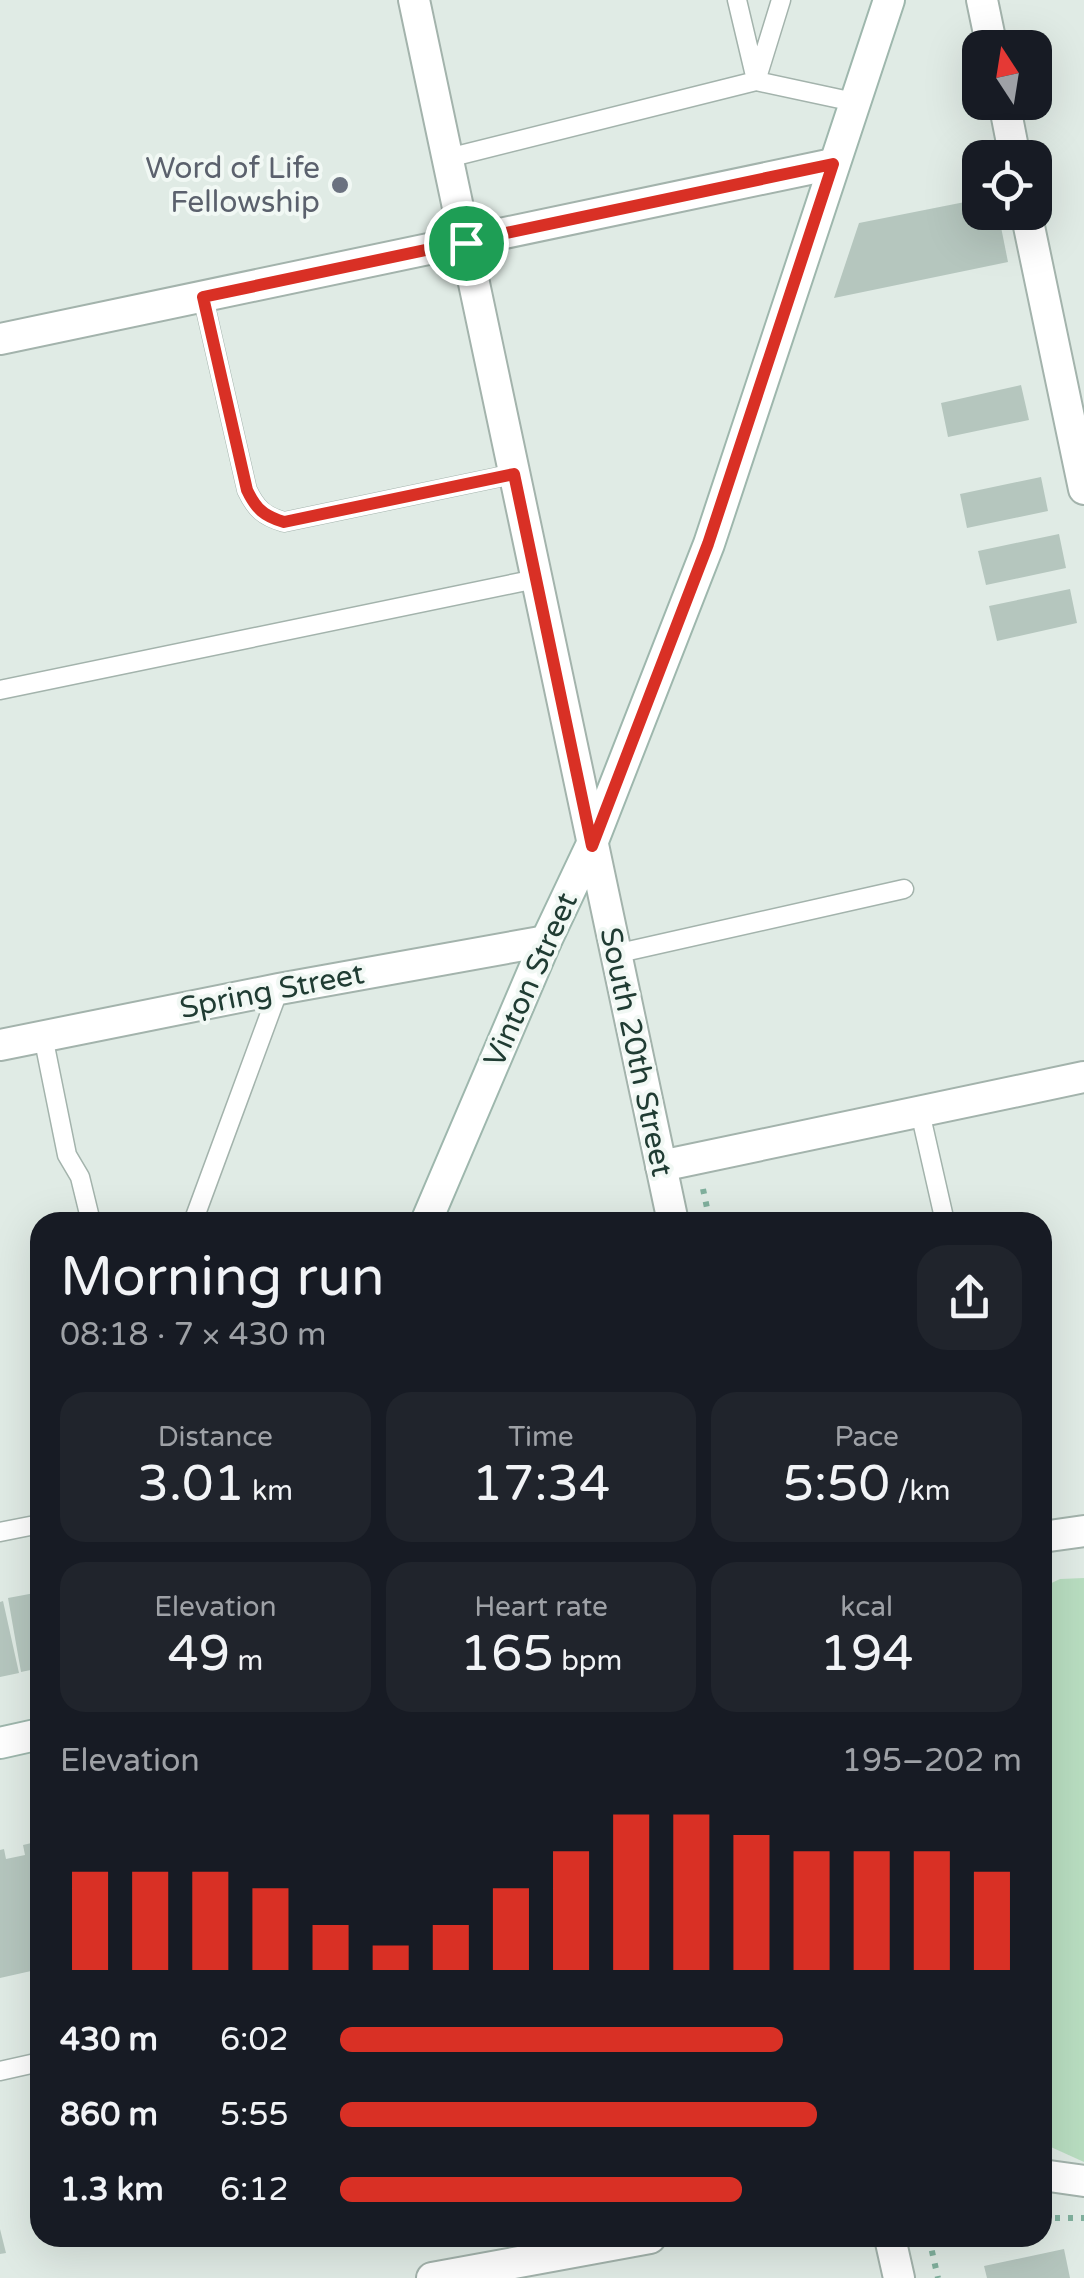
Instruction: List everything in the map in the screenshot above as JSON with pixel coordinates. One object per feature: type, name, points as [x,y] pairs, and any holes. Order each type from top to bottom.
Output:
[{"type":"street","name":"South 20th Street","points":[[414,0],[671,1212]]},
{"type":"street","name":"Vinton Street","points":[[430,1212],[546,941],[592,846],[708,544],[889,0]]},
{"type":"street","points":[[982,0],[988,30]]},
{"type":"street","points":[[0,339],[833,164]]},
{"type":"street","points":[[1030,230],[1084,489]]},
{"type":"street","name":"Spring Street","points":[[0,1045],[546,941]]},
{"type":"street","points":[[661,1166],[1084,1077]]},
{"type":"street","points":[[1052,1536],[1084,1531]]},
{"type":"street","points":[[0,1743],[30,1736]]},
{"type":"street","points":[[1052,2176],[1084,2181]]},
{"type":"street","points":[[432,2278],[601,2247]]},
{"type":"street","points":[[892,2247],[899,2278]]},
{"type":"lane","points":[[737,0],[756,80]]},
{"type":"lane","points":[[756,80],[782,0]]},
{"type":"lane","points":[[448,158],[756,80],[854,102]]},
{"type":"lane","points":[[203,297],[247,490],[255,507],[267,516],[284,522],[514,474]]},
{"type":"lane","points":[[0,690],[536,579]]},
{"type":"lane","points":[[615,954],[904,889]]},
{"type":"lane","points":[[197,1212],[279,989]]},
{"type":"lane","points":[[43,1036],[67,1155],[80,1177],[88,1212]]},
{"type":"lane","points":[[920,1112],[943,1212]]},
{"type":"lane","points":[[0,1532],[30,1526]]},
{"type":"lane","points":[[0,2071],[30,2064]]},
{"type":"path","points":[[1052,2218],[1084,2218]]},
{"type":"path","points":[[931,2247],[938,2278]]},
{"type":"green space","points":[[1084,1578],[1084,2162],[1052,2148],[1052,1583]]},
{"type":"building","points":[[962,203],[962,230],[1002,230],[1008,262],[834,298],[859,223]]},
{"type":"building","points":[[1021,385],[1029,420],[948,437],[941,403]]},
{"type":"building","points":[[1041,477],[1048,511],[967,528],[960,494]]},
{"type":"building","points":[[1059,534],[1066,568],[986,585],[978,551]]},
{"type":"building","points":[[1070,589],[1077,623],[997,641],[989,606]]},
{"type":"building","points":[[30,1594],[30,1670],[21,1672],[8,1598]]},
{"type":"building","points":[[3,1601],[19,1673],[0,1677],[0,1602]]},
{"type":"building","points":[[30,1843],[30,1971],[0,1978],[0,1850],[4,1849],[6,1859],[25,1855],[23,1845]]},
{"type":"building","points":[[0,2229],[6,2253],[0,2254]]},
{"type":"building","points":[[1064,2249],[1070,2278],[987,2278],[984,2266]]},
{"type":"place","name":"Word of Life Fellowship","points":[[340,185]]},
{"type":"route","points":[[833,164],[708,544],[592,846],[514,474],[284,522],[267,516],[255,507],[247,490],[203,297],[466,243],[833,164]]}]
